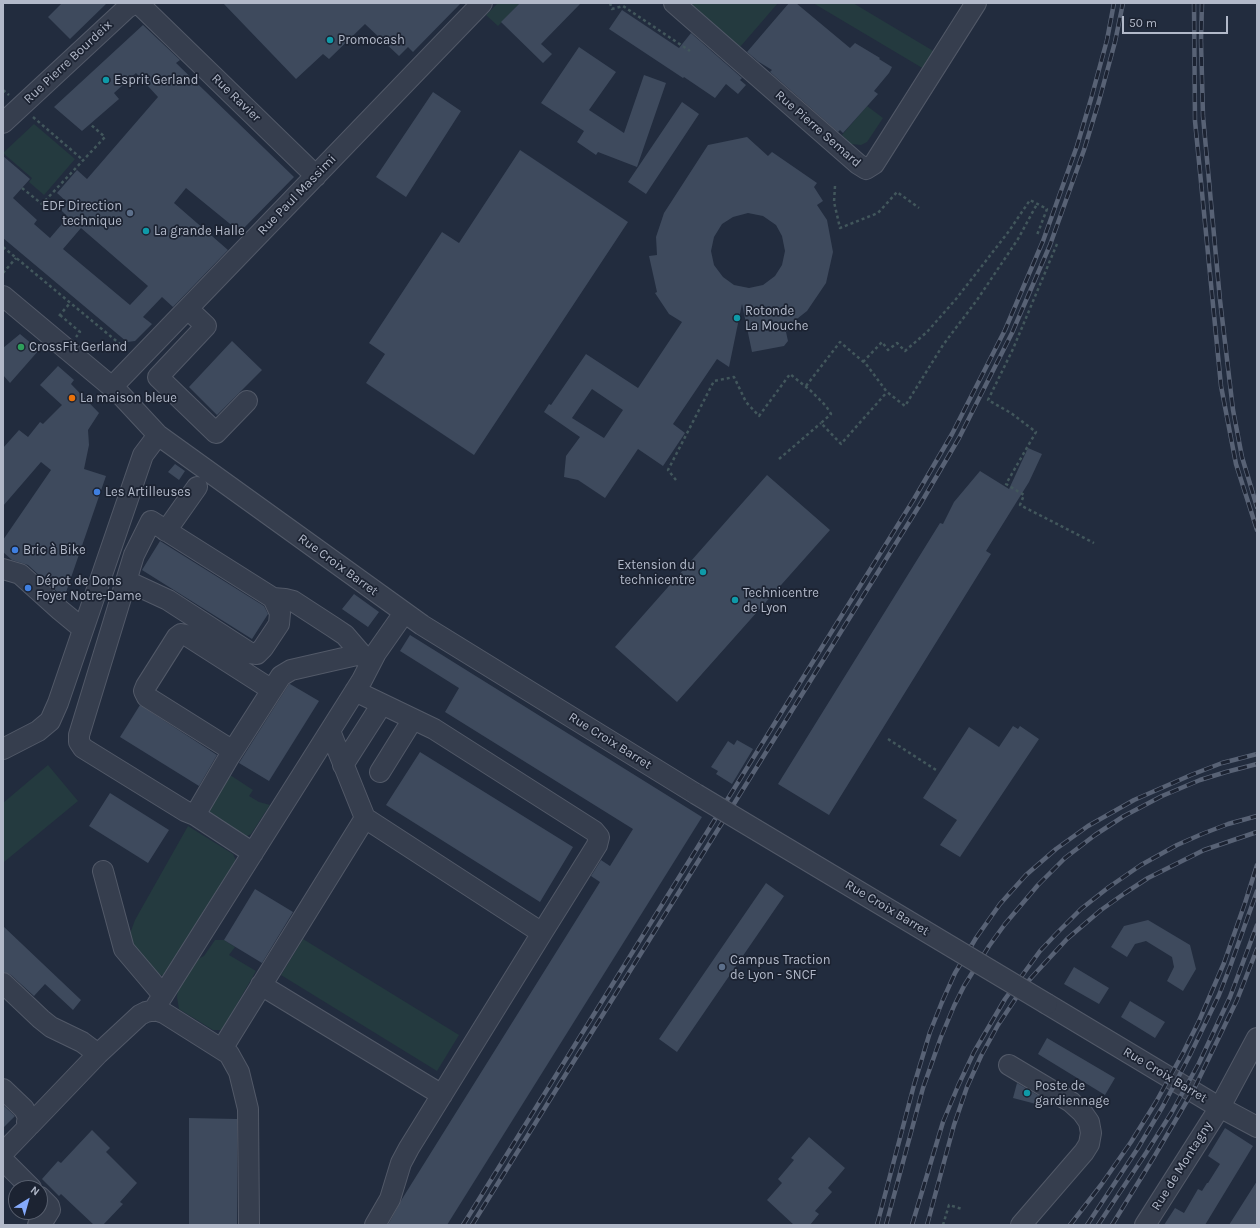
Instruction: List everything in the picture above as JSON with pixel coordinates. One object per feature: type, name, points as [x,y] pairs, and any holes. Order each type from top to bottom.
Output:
[{"type":"street","name":"Rue Pierre Bourdeix","points":[[3,123],[127,8],[137,3]]},
{"type":"street","name":"Rue Ravier","points":[[137,3],[316,176]]},
{"type":"street","name":"Rue Paul Massimi","points":[[112,387],[482,3]]},
{"type":"street","name":"Rue Pierre Semard","points":[[674,3],[852,159],[866,169],[874,164],[976,3]]},
{"type":"street","name":"Rue Croix Barret","points":[[3,296],[112,387],[158,435],[428,629],[696,794],[1220,1107],[1257,1127]]},
{"type":"street","points":[[188,308],[206,326],[158,377],[216,433],[247,401]]},
{"type":"street","points":[[3,749],[38,731],[50,721],[58,703],[143,455],[158,435]]},
{"type":"street","points":[[166,531],[197,487]]},
{"type":"street","points":[[253,853],[194,815],[185,811],[83,748],[79,742],[79,736],[134,555],[151,521],[274,598],[293,601],[345,635],[366,659]]},
{"type":"street","points":[[3,569],[20,574],[83,629]]},
{"type":"street","points":[[127,581],[168,600],[250,653],[258,654],[279,624],[280,613],[274,598]]},
{"type":"street","points":[[194,815],[233,751],[282,676],[291,670],[366,659],[376,653],[404,612]]},
{"type":"street","points":[[233,751],[147,697],[144,691],[177,636],[181,634],[186,635],[272,690]]},
{"type":"street","points":[[3,1153],[28,1125],[98,1054],[140,1015],[158,1003],[355,691],[366,659]]},
{"type":"street","points":[[355,691],[434,729],[594,831],[599,837],[597,846],[404,1157],[390,1199],[375,1225]]},
{"type":"street","points":[[343,765],[382,704]]},
{"type":"street","points":[[380,772],[413,719]]},
{"type":"street","points":[[330,731],[365,818],[542,933]]},
{"type":"street","points":[[222,1049],[365,818]]},
{"type":"street","points":[[103,871],[124,949],[164,1013],[229,1054],[240,1072],[248,1109],[249,1225]]},
{"type":"street","points":[[3,984],[51,1027],[82,1042],[98,1054]]},
{"type":"street","points":[[261,985],[442,1095]]},
{"type":"street","name":"Rue de Montagny","points":[[1145,1225],[1220,1107],[1257,1038]]},
{"type":"street","points":[[1009,1065],[1077,1107],[1089,1122],[1091,1132],[1089,1144],[1084,1152],[1021,1225]]},
{"type":"street","points":[[3,1089],[24,1109],[28,1117],[28,1125]]},
{"type":"street","points":[[3,1160],[23,1180]]},
{"type":"path","points":[[610,3],[612,9],[623,6],[690,51]]},
{"type":"path","points":[[31,115],[83,160]]},
{"type":"path","points":[[22,188],[42,204],[105,137],[90,124]]},
{"type":"path","points":[[835,186],[834,202],[840,228],[878,213],[897,192],[919,208]]},
{"type":"path","points":[[863,362],[882,342],[888,350],[897,343],[905,351],[927,332],[956,299],[985,262],[1009,231],[1030,200],[1047,208],[1037,235]]},
{"type":"path","points":[[806,386],[840,342],[873,372],[887,392],[905,406],[943,345],[977,300],[1018,239],[1037,204]]},
{"type":"path","points":[[1057,244],[1013,349],[988,400],[1010,413],[1036,432],[1006,484],[1024,495],[1020,505],[1094,543]]},
{"type":"path","points":[[3,247],[129,351]]},
{"type":"path","points":[[3,272],[16,258]]},
{"type":"path","points":[[56,319],[70,303]]},
{"type":"path","points":[[60,315],[80,332],[74,340]]},
{"type":"path","points":[[676,480],[668,470],[714,381],[734,377],[746,402],[759,416],[790,374],[806,386],[824,403],[831,414],[779,459]]},
{"type":"path","points":[[822,423],[841,444],[887,392]]},
{"type":"path","points":[[888,739],[936,770]]},
{"type":"path","points":[[943,1225],[949,1205],[962,1209]]},
{"type":"green space","points":[[498,3],[520,3],[498,26],[486,15]]},
{"type":"green space","points":[[690,3],[778,3],[740,47]]},
{"type":"green space","points":[[813,3],[853,3],[935,52],[924,69]]},
{"type":"green space","points":[[867,106],[883,118],[867,142],[861,145],[851,144],[842,135]]},
{"type":"green space","points":[[34,124],[75,159],[44,195],[29,182],[32,178],[3,153]]},
{"type":"green space","points":[[48,765],[78,801],[4,862],[3,803]]},
{"type":"green space","points":[[227,773],[253,790],[249,796],[259,802],[270,805],[251,834],[243,838],[203,811]]},
{"type":"green space","points":[[188,826],[233,854],[237,863],[163,976],[156,973],[136,949],[131,941],[131,931],[135,920]]},
{"type":"green space","points":[[303,939],[459,1035],[437,1071],[281,975]]},
{"type":"green space","points":[[215,940],[224,940],[235,947],[229,955],[256,971],[222,1030],[213,1030],[179,1009],[177,997],[178,989],[196,960],[204,956]]},
{"type":"building","points":[[62,3],[107,3],[70,39],[48,17]]},
{"type":"building","points":[[223,3],[461,3],[413,52],[408,47],[399,56],[365,24],[329,59],[323,54],[296,79]]},
{"type":"building","points":[[520,3],[581,3],[541,44],[552,54],[543,63],[501,22]]},
{"type":"building","points":[[789,3],[796,3],[850,48],[855,43],[892,67],[874,91],[878,94],[843,133],[840,130],[838,132],[770,72],[772,70],[747,52]]},
{"type":"building","points":[[622,10],[679,48],[691,33],[742,78],[740,80],[746,85],[738,94],[726,84],[715,98],[609,29]]},
{"type":"building","points":[[143,25],[180,60],[176,63],[294,177],[240,232],[186,188],[174,203],[228,250],[173,307],[162,297],[143,317],[152,324],[135,341],[127,342],[3,238],[3,156],[30,179],[13,198],[37,220],[34,224],[50,238],[68,217],[61,210],[67,202],[57,193],[77,170],[87,179],[158,97],[136,73],[114,93],[119,99],[82,131],[54,107]],"holes":[[[81,228],[148,286],[130,305],[63,249]]]},
{"type":"building","points":[[579,47],[616,72],[589,110],[624,133],[644,75],[666,83],[637,167],[598,152],[596,155],[577,142],[584,131],[541,103]]},
{"type":"building","points":[[433,92],[461,111],[406,197],[376,177]]},
{"type":"building","points":[[682,102],[699,114],[646,194],[628,182]]},
{"type":"building","name":"Rotonde La Mouche","points":[[747,137],[768,156],[772,152],[817,183],[814,187],[823,201],[817,205],[827,220],[833,252],[826,283],[807,311],[793,322],[796,326],[786,332],[788,341],[784,346],[752,352],[742,304],[729,367],[717,359],[673,424],[685,433],[663,466],[638,449],[605,498],[578,480],[564,477],[566,456],[580,437],[544,412],[549,404],[551,405],[586,354],[638,388],[682,322],[669,314],[655,293],[657,292],[649,256],[657,255],[656,237],[664,213],[708,145]],"holes":[[[748,213],[763,216],[776,225],[782,236],[785,251],[782,265],[775,276],[763,285],[749,288],[734,285],[723,277],[714,265],[711,251],[714,237],[722,224],[733,217]],[[592,389],[623,410],[604,438],[572,418]]]},
{"type":"building","points":[[520,150],[628,222],[474,455],[366,383],[385,354],[369,343],[442,232],[459,243]]},
{"type":"building","points":[[20,334],[39,350],[10,383],[3,375],[3,348]]},
{"type":"building","points":[[232,341],[262,370],[217,415],[189,387]]},
{"type":"building","points":[[58,366],[74,380],[71,384],[99,413],[88,430],[89,445],[84,469],[106,476],[64,598],[28,565],[12,560],[3,552],[3,540],[51,470],[41,462],[3,506],[3,448],[19,430],[28,437],[40,422],[43,424],[62,405],[40,385]]},
{"type":"building","points":[[1028,448],[1042,454],[1029,482],[986,551],[991,554],[829,815],[778,784],[940,523],[943,524],[954,502],[980,471],[1009,489]]},
{"type":"building","points":[[175,464],[185,471],[179,480],[168,472]]},
{"type":"building","points":[[767,475],[830,530],[677,702],[615,647]]},
{"type":"building","points":[[160,541],[264,606],[268,614],[252,639],[142,570]]},
{"type":"building","points":[[354,594],[379,612],[368,627],[342,609]]},
{"type":"building","points":[[410,635],[702,817],[447,1225],[388,1225],[402,1199],[600,882],[591,876],[601,860],[610,866],[633,829],[445,712],[459,688],[400,651]]},
{"type":"building","points":[[289,684],[319,701],[269,781],[239,763]]},
{"type":"building","points":[[140,705],[217,755],[199,786],[120,737]]},
{"type":"building","points":[[1013,726],[1018,729],[1020,726],[1039,739],[960,857],[940,845],[957,820],[923,798],[969,727],[999,747]]},
{"type":"building","points":[[737,740],[753,749],[732,784],[716,774],[718,771],[711,767],[728,741],[734,745]]},
{"type":"building","points":[[420,752],[573,847],[540,902],[386,805]]},
{"type":"building","points":[[110,793],[169,830],[148,863],[89,826]]},
{"type":"building","name":"Campus Traction de Lyon - SNCF","points":[[766,883],[784,896],[677,1052],[659,1039]]},
{"type":"building","points":[[255,889],[293,912],[262,963],[224,940]]},
{"type":"building","points":[[1148,920],[1190,945],[1196,969],[1183,991],[1167,981],[1174,967],[1172,957],[1146,941],[1135,944],[1127,957],[1111,947],[1124,926]]},
{"type":"building","points":[[3,926],[81,1000],[73,1010],[45,984],[34,996],[11,975],[3,972]]},
{"type":"building","points":[[1074,967],[1109,988],[1099,1004],[1064,984]]},
{"type":"building","points":[[1130,1001],[1165,1022],[1155,1038],[1121,1017]]},
{"type":"building","points":[[1047,1038],[1115,1078],[1105,1095],[1038,1054]]},
{"type":"building","name":"Poste de gardiennage","points":[[1017,1083],[1039,1096],[1036,1104],[1013,1098]]},
{"type":"building","points":[[3,1105],[15,1116],[3,1128]]},
{"type":"building","points":[[189,1118],[237,1119],[237,1225],[189,1225]]},
{"type":"building","points":[[1225,1128],[1253,1146],[1205,1225],[1164,1225],[1175,1208],[1184,1213],[1198,1189],[1202,1191],[1220,1164],[1208,1156]]},
{"type":"building","points":[[92,1130],[110,1148],[106,1152],[137,1183],[120,1202],[123,1204],[103,1225],[94,1225],[61,1194],[59,1196],[48,1185],[48,1180],[42,1179],[58,1161],[61,1163]]},
{"type":"building","points":[[809,1137],[845,1168],[828,1188],[832,1192],[815,1211],[819,1214],[810,1225],[794,1225],[767,1200],[782,1183],[778,1179],[794,1160],[791,1158]]},
{"type":"building","points":[[1257,1181],[1257,1225],[1229,1225]]},
{"type":"railway","points":[[463,1225],[914,499],[952,434],[1005,330],[1043,241],[1077,146],[1107,40],[1114,3]]},
{"type":"railway","points":[[472,1225],[921,503],[959,438],[1012,333],[1050,245],[1084,150],[1099,101],[1115,42],[1123,3]]},
{"type":"railway","points":[[1194,3],[1195,121],[1221,386],[1236,464],[1257,530]]},
{"type":"railway","points":[[1202,3],[1201,41],[1203,116],[1220,300],[1233,410],[1242,457],[1257,507]]},
{"type":"railway","points":[[877,1225],[914,1085],[930,1032],[955,973],[976,938],[1000,904],[1026,875],[1056,849],[1088,826],[1134,800],[1191,775],[1222,763],[1257,754]]},
{"type":"railway","points":[[886,1225],[923,1088],[941,1037],[964,986],[989,946],[1005,924],[1038,885],[1065,858],[1095,835],[1124,816],[1162,796],[1200,780],[1257,764]]},
{"type":"railway","points":[[912,1225],[943,1122],[958,1086],[974,1052],[1005,999],[1040,951],[1081,909],[1141,865],[1177,845],[1202,834],[1228,824],[1257,816]]},
{"type":"railway","points":[[927,1225],[954,1125],[967,1087],[981,1056],[998,1025],[1031,978],[1067,939],[1101,910],[1148,878],[1204,850],[1257,832]]},
{"type":"railway","points":[[1070,1225],[1101,1185],[1131,1142],[1156,1102],[1183,1053],[1199,1021],[1224,963],[1257,865]]},
{"type":"railway","points":[[1087,1225],[1138,1148],[1163,1106],[1189,1057],[1219,995],[1257,891]]},
{"type":"railway","points":[[1098,1225],[1172,1112],[1199,1063],[1230,997],[1257,925]]},
{"type":"railway","points":[[1112,1225],[1194,1089],[1237,1000],[1257,949]]},
{"type":"place","name":"Promocash","points":[[330,40]]},
{"type":"place","name":"Esprit Gerland","points":[[106,80]]},
{"type":"place","name":"EDF Direction technique","points":[[130,213]]},
{"type":"place","name":"La grande Halle","points":[[146,231]]},
{"type":"place","name":"Rotonde La Mouche","points":[[737,318]]},
{"type":"place","name":"CrossFit Gerland","points":[[21,347]]},
{"type":"place","name":"La maison bleue","points":[[72,398]]},
{"type":"place","name":"Les Artilleuses","points":[[97,492]]},
{"type":"place","name":"Bric à Bike","points":[[15,550]]},
{"type":"place","name":"Extension du technicentre","points":[[703,572]]},
{"type":"place","name":"Dépot de Dons Foyer Notre-Dame","points":[[28,588]]},
{"type":"place","name":"Technicentre de Lyon","points":[[735,600]]},
{"type":"place","name":"Campus Traction de Lyon - SNCF","points":[[722,967]]},
{"type":"place","name":"Poste de gardiennage","points":[[1027,1093]]}]
